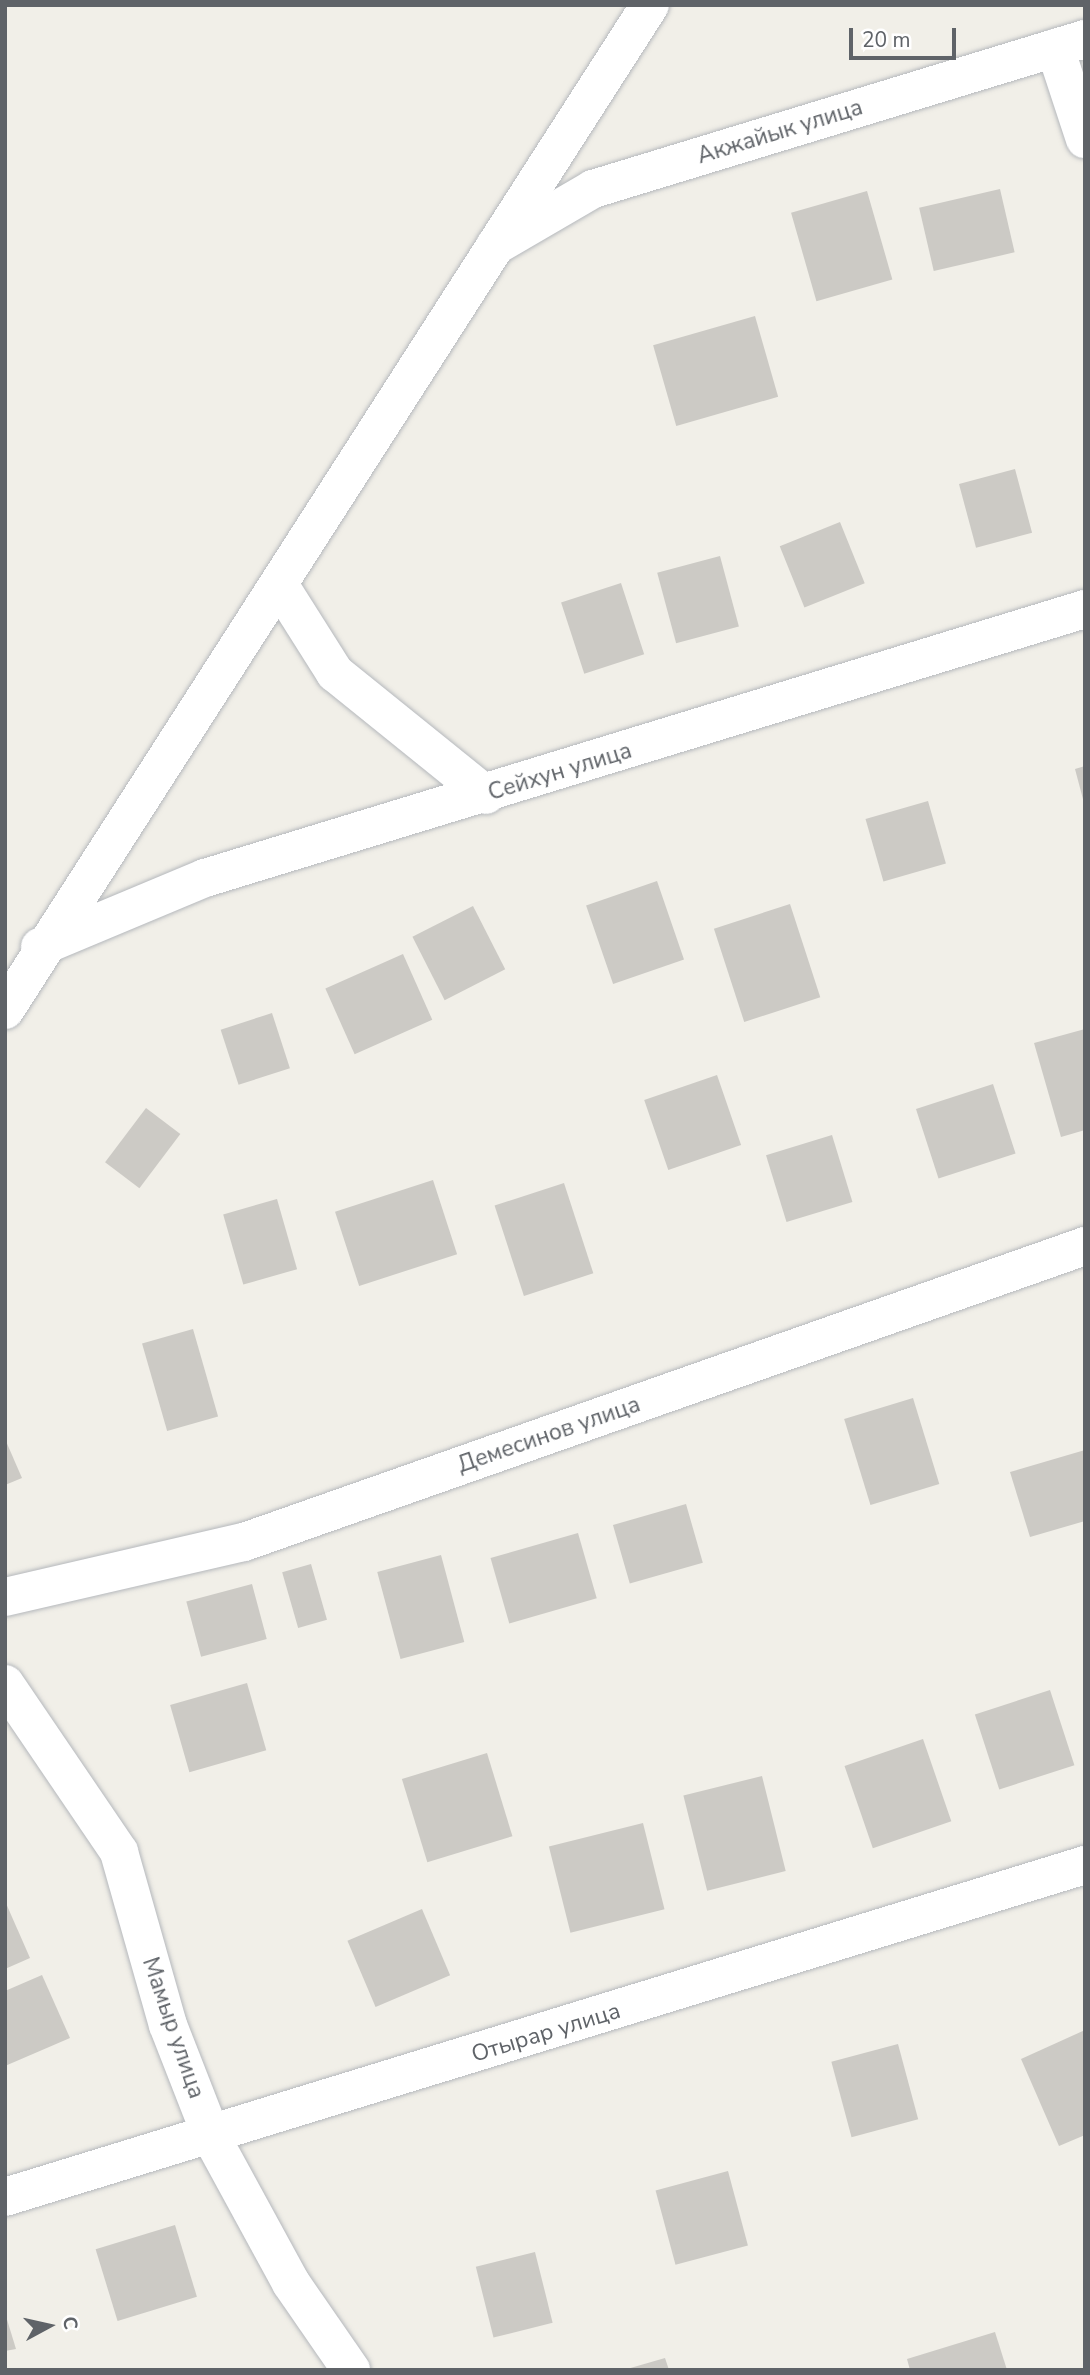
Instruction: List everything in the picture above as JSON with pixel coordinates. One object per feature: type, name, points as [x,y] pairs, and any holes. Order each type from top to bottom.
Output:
[{"type":"street","points":[[5,1010],[40,947],[280,586],[487,251],[650,5]]},
{"type":"street","points":[[1070,43],[1085,139]]},
{"type":"street","name":"Акжайык улица","points":[[487,251],[593,189],[1070,43]]},
{"type":"street","points":[[280,586],[335,673],[486,795]]},
{"type":"street","name":"Сейхун улица","points":[[40,947],[205,878],[486,795],[1085,609]]},
{"type":"street","name":"Демесинов улица","points":[[5,1597],[244,1542],[1085,1246]]},
{"type":"street","name":"Мамыр улица","points":[[5,1684],[119,1852],[168,2025],[212,2138],[291,2283],[351,2370]]},
{"type":"street","name":"Отырар улица","points":[[5,2197],[212,2138],[1085,1864]]},
{"type":"building","points":[[1000,189],[1015,252],[934,271],[919,208]]},
{"type":"building","points":[[867,191],[892,279],[816,301],[791,213]]},
{"type":"building","points":[[755,316],[778,397],[676,426],[653,345]]},
{"type":"building","points":[[1015,469],[1032,533],[976,548],[959,484]]},
{"type":"building","points":[[840,522],[865,583],[804,608],[780,546]]},
{"type":"building","points":[[720,556],[739,627],[676,643],[657,573]]},
{"type":"building","points":[[621,583],[644,654],[584,674],[561,602]]},
{"type":"building","points":[[1085,766],[1085,803],[1084,803],[1075,769]]},
{"type":"building","points":[[928,801],[946,863],[883,881],[866,819]]},
{"type":"building","points":[[657,881],[684,959],[613,984],[586,905]]},
{"type":"building","points":[[790,904],[820,997],[744,1022],[714,929]]},
{"type":"building","points":[[473,906],[505,969],[445,1000],[412,937]]},
{"type":"building","points":[[403,954],[432,1020],[355,1054],[325,989]]},
{"type":"building","points":[[272,1013],[290,1068],[239,1085],[221,1030]]},
{"type":"building","points":[[1085,1029],[1085,1130],[1061,1137],[1034,1043]]},
{"type":"building","points":[[717,1075],[741,1145],[668,1170],[644,1100]]},
{"type":"building","points":[[993,1084],[1016,1153],[939,1178],[916,1109]]},
{"type":"building","points":[[146,1108],[180,1134],[139,1188],[105,1162]]},
{"type":"building","points":[[832,1135],[852,1202],[786,1222],[766,1155]]},
{"type":"building","points":[[433,1180],[457,1254],[359,1286],[335,1212]]},
{"type":"building","points":[[564,1183],[593,1273],[524,1296],[495,1206]]},
{"type":"building","points":[[277,1199],[297,1269],[243,1285],[223,1214]]},
{"type":"building","points":[[193,1329],[218,1416],[167,1431],[142,1344]]},
{"type":"building","points":[[913,1398],[939,1484],[870,1505],[844,1419]]},
{"type":"building","points":[[5,1439],[22,1478],[5,1485]]},
{"type":"building","points":[[1085,1450],[1085,1521],[1030,1537],[1010,1472]]},
{"type":"building","points":[[686,1504],[703,1563],[630,1584],[613,1525]]},
{"type":"building","points":[[578,1533],[597,1598],[509,1623],[491,1558]]},
{"type":"building","points":[[441,1555],[464,1642],[401,1659],[377,1572]]},
{"type":"building","points":[[311,1564],[327,1620],[298,1628],[282,1572]]},
{"type":"building","points":[[252,1584],[267,1639],[201,1657],[186,1602]]},
{"type":"building","points":[[247,1683],[266,1750],[189,1772],[170,1705]]},
{"type":"building","points":[[1050,1690],[1074,1765],[999,1790],[975,1714]]},
{"type":"building","points":[[923,1739],[951,1821],[873,1848],[845,1766]]},
{"type":"building","points":[[487,1753],[512,1836],[427,1862],[402,1779]]},
{"type":"building","points":[[762,1776],[786,1871],[707,1891],[683,1796]]},
{"type":"building","points":[[643,1823],[665,1909],[570,1933],[549,1846]]},
{"type":"building","points":[[5,1901],[30,1958],[5,1969]]},
{"type":"building","points":[[422,1909],[450,1975],[376,2007],[347,1941]]},
{"type":"building","points":[[42,1975],[70,2038],[5,2066],[5,1991]]},
{"type":"building","points":[[1085,2030],[1085,2135],[1059,2146],[1021,2059]]},
{"type":"building","points":[[898,2044],[918,2119],[852,2137],[831,2062]]},
{"type":"building","points":[[728,2171],[748,2245],[675,2265],[656,2190]]},
{"type":"building","points":[[175,2225],[197,2297],[118,2321],[96,2249]]},
{"type":"building","points":[[535,2252],[553,2323],[493,2338],[476,2267]]},
{"type":"building","points":[[5,2313],[16,2349],[5,2351]]},
{"type":"building","points":[[995,2332],[1007,2370],[910,2370],[907,2359]]},
{"type":"building","points":[[665,2358],[669,2370],[627,2370],[627,2369]]}]
